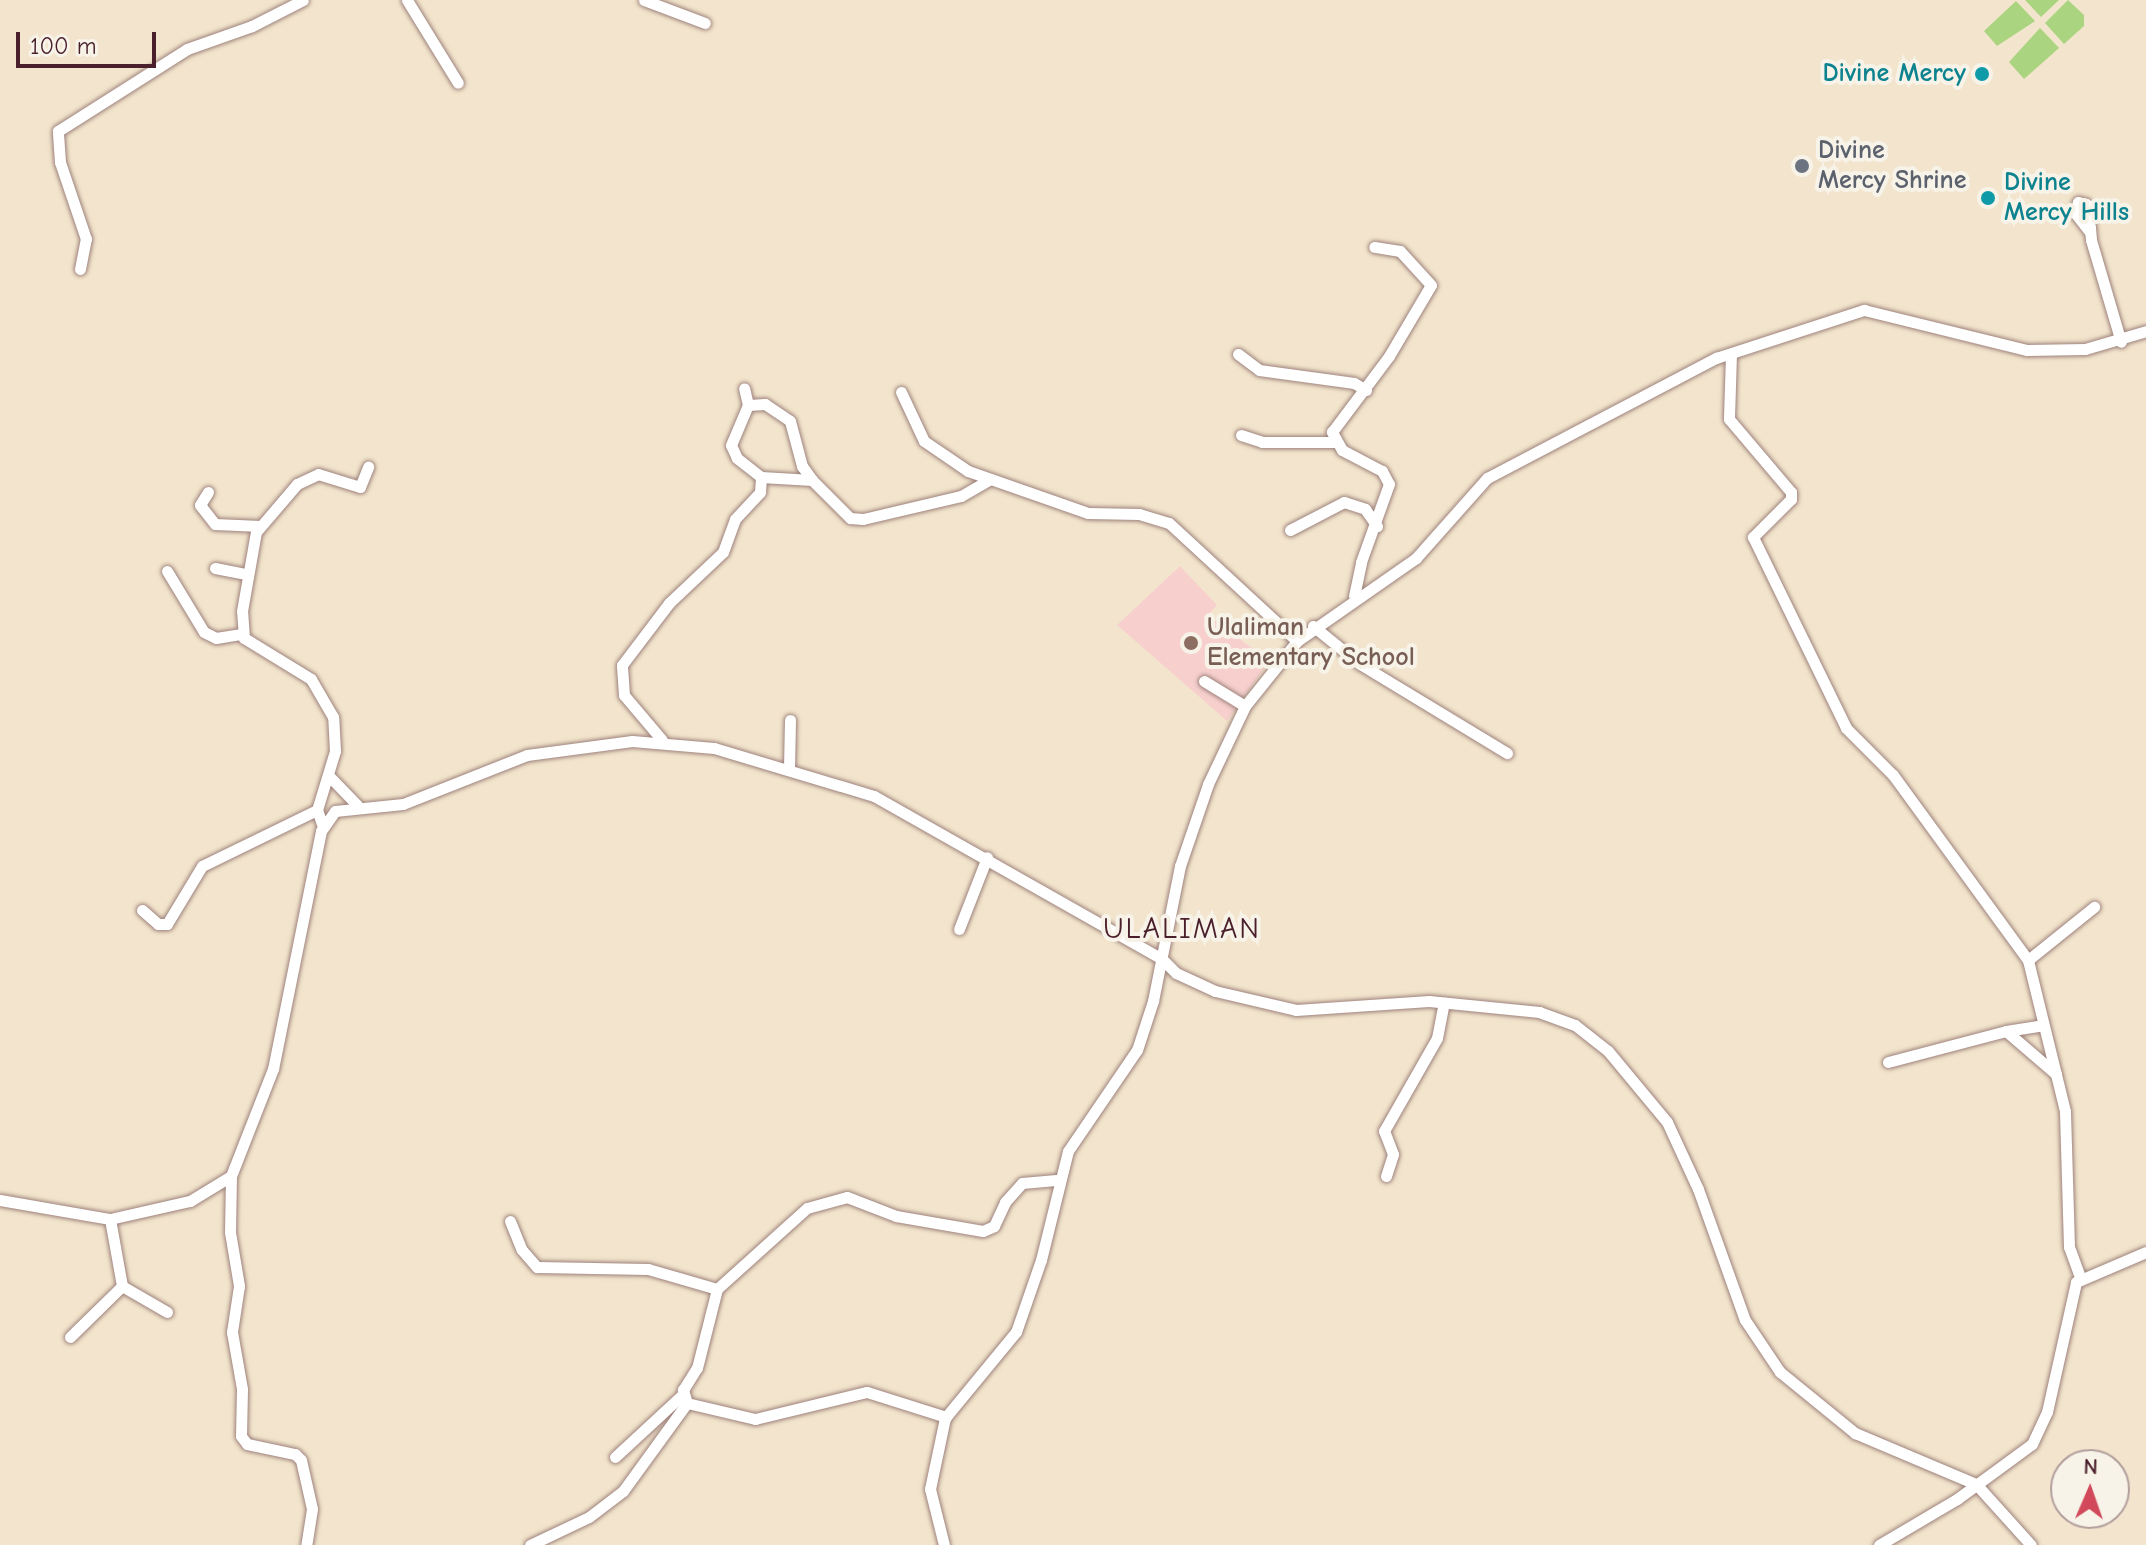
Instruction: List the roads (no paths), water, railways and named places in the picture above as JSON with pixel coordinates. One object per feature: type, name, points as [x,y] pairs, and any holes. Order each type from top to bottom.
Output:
[{"type":"street","points":[[80,269],[86,239],[60,162],[58,131],[187,49],[252,26],[303,0]]},
{"type":"street","points":[[407,0],[458,83]]},
{"type":"street","points":[[644,0],[705,23]]},
{"type":"street","points":[[2090,232],[2121,342]]},
{"type":"street","points":[[1334,442],[1332,432],[1366,390],[1431,285],[1400,251],[1374,247]]},
{"type":"street","points":[[944,1545],[930,1489],[946,1417],[1016,1332],[1041,1260],[1059,1180],[1082,1124],[1137,1050],[1162,959],[1189,834],[1245,706],[1297,641],[1354,596],[1416,558],[1487,478],[1686,370],[1864,310],[2027,350],[2085,349],[2121,342],[2146,331]]},
{"type":"street","points":[[1238,354],[1259,370],[1354,383],[1366,390]]},
{"type":"street","points":[[1731,354],[1729,419],[1791,492],[1791,499],[1753,537],[1846,728],[1893,775],[2028,960],[2056,1074],[2070,1157],[2069,1247],[2080,1277],[2064,1322],[2041,1430],[2021,1455],[1879,1545]]},
{"type":"street","points":[[744,388],[748,405],[731,445],[737,458],[761,477],[812,480]]},
{"type":"street","points":[[901,392],[924,441],[968,471],[1088,513],[1139,514],[1169,523],[1297,641]]},
{"type":"street","points":[[748,405],[765,404],[790,421],[802,466],[850,518],[863,519],[961,496],[990,479]]},
{"type":"street","points":[[1241,435],[1262,442],[1334,442],[1386,475],[1389,489],[1361,562],[1354,596]]},
{"type":"street","points":[[242,634],[247,574],[260,526],[306,477],[323,474],[360,487],[368,467]]},
{"type":"street","points":[[662,740],[624,695],[622,665],[669,603],[723,552],[735,519],[760,492],[761,477]]},
{"type":"street","points":[[208,492],[200,505],[215,524],[260,526]]},
{"type":"street","points":[[1290,530],[1344,502],[1365,509],[1377,526]]},
{"type":"street","points":[[215,568],[247,574]]},
{"type":"street","points":[[167,571],[204,632],[216,638],[242,634],[281,656],[320,691],[336,737],[330,777],[317,810],[323,827]]},
{"type":"street","points":[[1313,626],[1360,664],[1507,753]]},
{"type":"street","points":[[1204,681],[1245,706]]},
{"type":"street","points":[[789,768],[790,720]]},
{"type":"street","points":[[306,1545],[312,1509],[301,1460],[295,1454],[247,1444],[241,1436],[242,1389],[232,1332],[239,1286],[230,1232],[231,1176],[288,1014],[323,827],[335,811],[358,806],[403,804],[514,758],[662,740],[789,768],[874,796],[987,857],[1162,959],[1176,973],[1215,991],[1296,1010],[1444,1003],[1539,1012],[1575,1025],[1597,1040],[1675,1137],[1745,1320],[1780,1372],[1855,1433],[1976,1484],[2031,1545]]},
{"type":"street","points":[[330,777],[358,806]]},
{"type":"street","points":[[142,910],[158,924],[167,924],[202,866],[317,810]]},
{"type":"street","points":[[959,929],[987,857]]},
{"type":"street","points":[[2028,960],[2094,907]]},
{"type":"street","points":[[1386,1176],[1393,1154],[1384,1131],[1437,1038],[1444,1003]]},
{"type":"street","points":[[1888,1062],[2006,1031],[2043,1025]]},
{"type":"street","points":[[2006,1031],[2056,1074]]},
{"type":"street","points":[[0,1200],[110,1219],[190,1201],[231,1176]]},
{"type":"street","points":[[530,1545],[589,1517],[623,1491],[685,1399],[697,1368],[717,1289],[822,1200],[847,1197],[896,1216],[983,1231],[994,1226],[1022,1183],[1059,1180]]},
{"type":"street","points":[[110,1219],[122,1286],[167,1312]]},
{"type":"street","points":[[510,1221],[522,1250],[537,1267],[659,1270],[717,1289]]},
{"type":"street","points":[[2080,1277],[2146,1252]]},
{"type":"street","points":[[70,1337],[122,1286]]},
{"type":"street","points":[[685,1399],[763,1419],[867,1392],[946,1417]]},
{"type":"street","points":[[615,1457],[685,1399]]},
{"type":"place","name":"Divine Mercy","points":[[1982,74]]},
{"type":"place","name":"Divine Mercy Shrine","points":[[1802,166]]},
{"type":"place","name":"Divine Mercy Hills","points":[[1988,198]]},
{"type":"place","name":"Ulaliman Elementary School","points":[[1191,643]]},
{"type":"district","name":"ULALIMAN","points":[[1182,929]]}]
